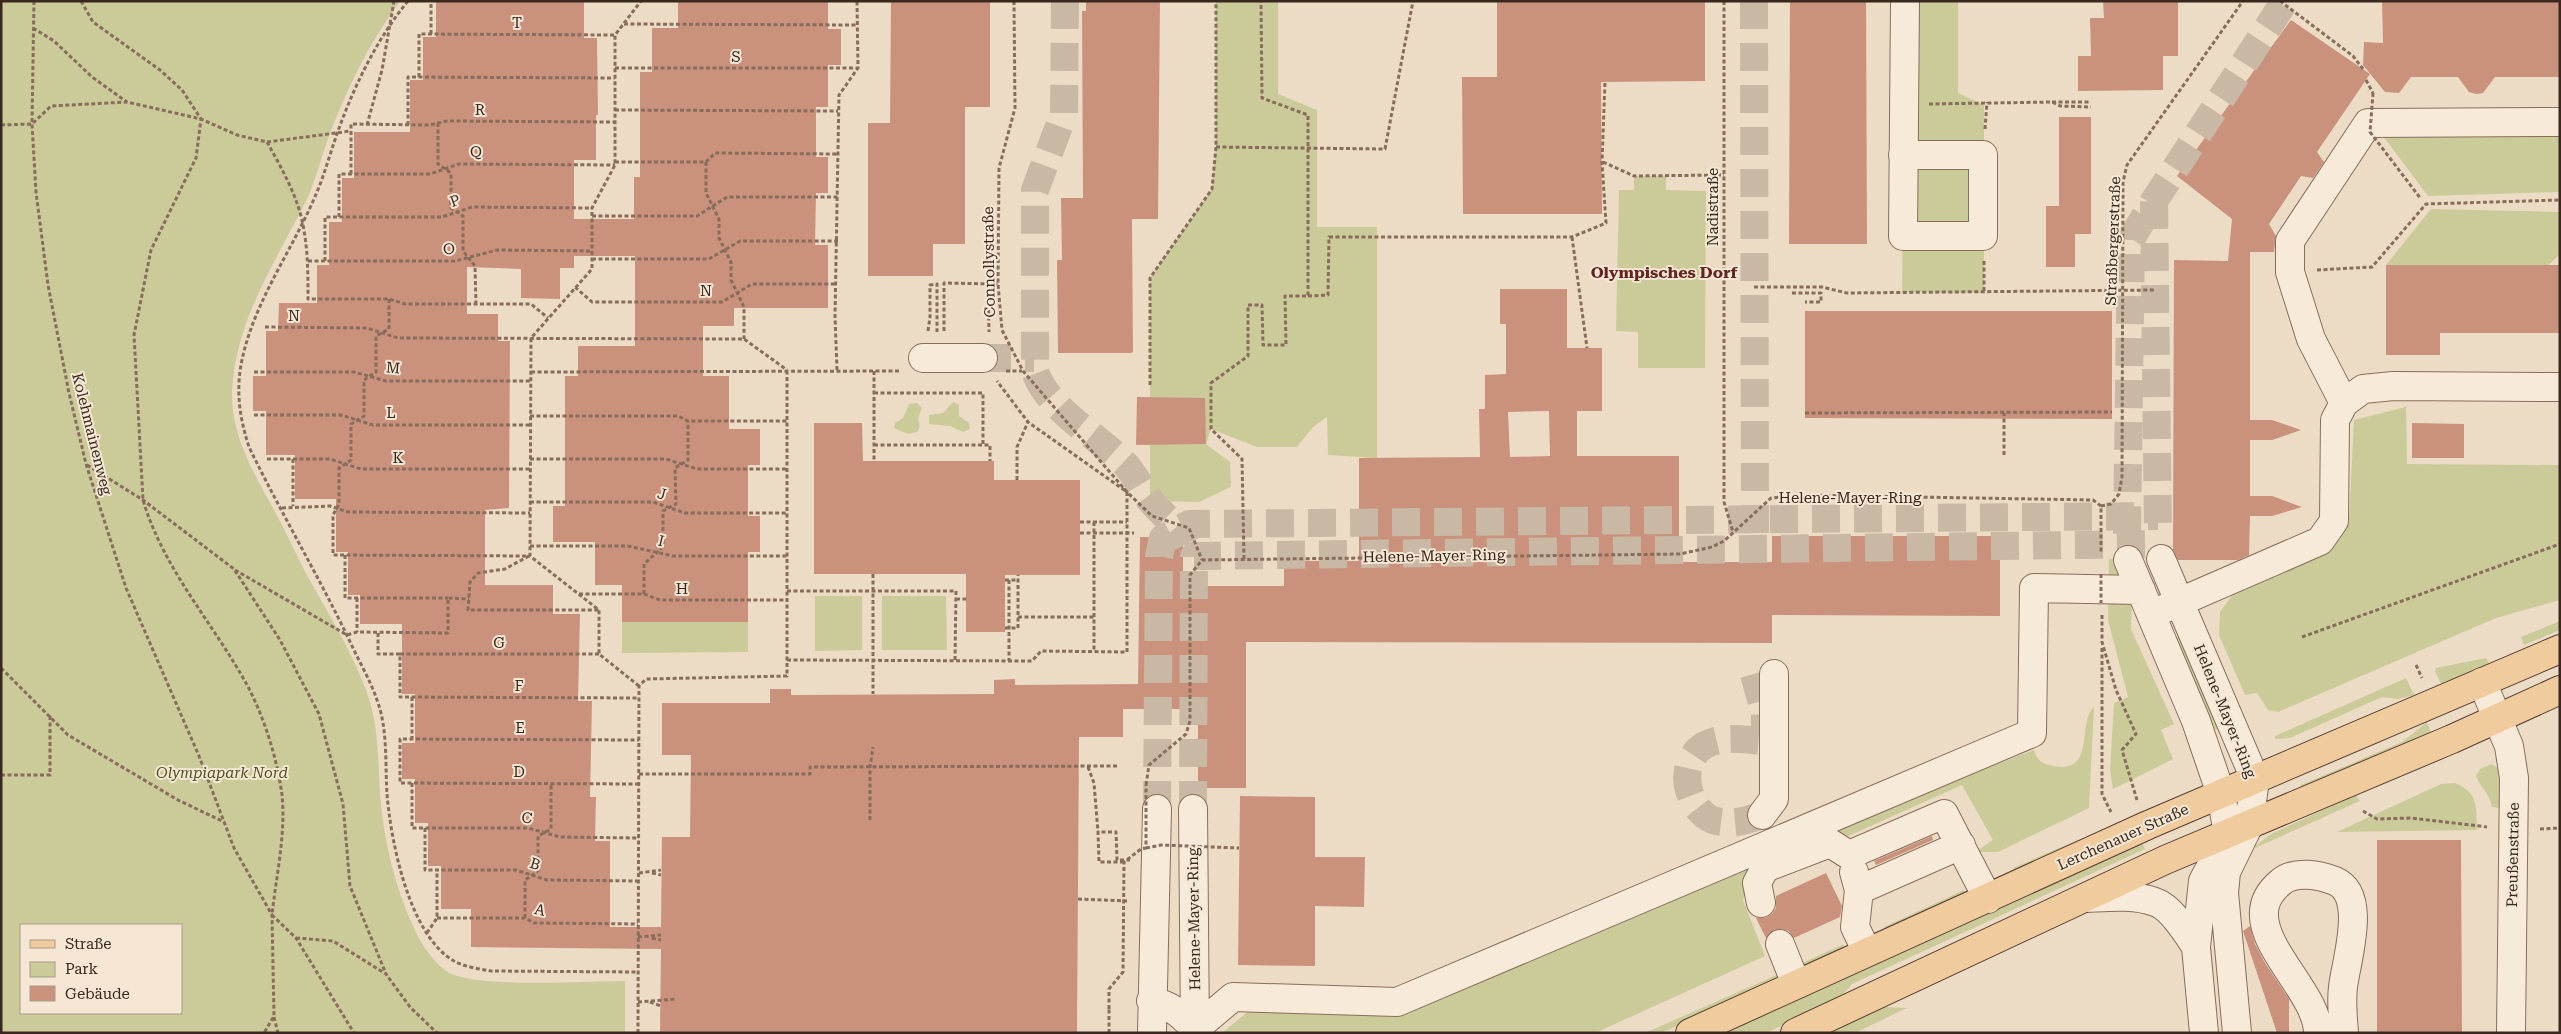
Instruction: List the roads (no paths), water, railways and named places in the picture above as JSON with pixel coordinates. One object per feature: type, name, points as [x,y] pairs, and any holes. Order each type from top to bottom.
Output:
[{"type":"main road","name":"Lerchenauer Straße","points":[[1690,1033],[2220,794],[2560,649]]},
{"type":"main road","points":[[1795,1033],[2165,860],[2497,719],[2560,690]]},
{"type":"street","points":[[1903,155],[1906,1]]},
{"type":"street","points":[[2344,403],[2312,339],[2290,272],[2290,241],[2368,123],[2560,122]]},
{"type":"street","points":[[921,356],[991,362]]},
{"type":"street","points":[[1195,1031],[1233,997],[1397,1002],[2032,733],[2034,588],[2147,602],[2180,601],[2320,541],[2334,521],[2335,420],[2344,403],[2363,389],[2393,386],[2560,386]]},
{"type":"street","name":"Helene-Mayer-Ring","points":[[2161,559],[2255,779],[2238,830]]},
{"type":"street","name":"Helene-Mayer-Ring","points":[[2128,560],[2196,721],[2220,794],[2238,830]]},
{"type":"street","points":[[1762,815],[1774,799],[1774,674]]},
{"type":"street","name":"Preußenstraße","points":[[2482,682],[2509,746],[2514,778],[2511,1033]]},
{"type":"street","points":[[1151,797],[1154,902],[1152,1033]]},
{"type":"street","name":"Helene-Mayer-Ring","points":[[1193,809],[1195,1031]]},
{"type":"street","points":[[1849,855],[1944,814],[1988,899]]},
{"type":"street","points":[[2204,1033],[2196,947],[2203,881],[2238,830]]},
{"type":"street","points":[[2237,1033],[2225,886],[2226,872],[2238,830]]},
{"type":"street","points":[[1762,903],[1757,883],[1766,868],[1830,843],[1849,855],[1859,890],[1855,927],[1867,952]]},
{"type":"street","points":[[1859,890],[1961,846]]},
{"type":"street","points":[[2318,1033],[2312,1007],[2269,939],[2264,923],[2267,900],[2282,881],[2296,876],[2322,875],[2340,883],[2352,902],[2354,923],[2343,990],[2344,1033]]},
{"type":"street","points":[[2086,898],[2119,896],[2156,902],[2181,924],[2196,947]]},
{"type":"street","points":[[1780,944],[1796,984]]},
{"type":"street","name":"Helene-Mayer-Ring","points":[[1151,1001],[1164,1003],[1177,1010],[1195,1031]]},
{"type":"tunnel","points":[[1065,1],[1064,113],[1035,190],[1035,372],[1041,385],[1061,410],[1127,466],[1150,500],[1174,526],[1187,544]]},
{"type":"tunnel","points":[[1754,1],[1755,537]]},
{"type":"tunnel","points":[[2127,534],[2131,239],[2285,1]]},
{"type":"tunnel","points":[[2154,201],[2158,534]]},
{"type":"tunnel","points":[[983,358],[1034,358]]},
{"type":"tunnel","points":[[1157,809],[1159,556],[1163,538],[1189,524],[2158,516]]},
{"type":"tunnel","points":[[1193,809],[1194,556],[2158,544]]},
{"type":"tunnel","points":[[1754,674],[1765,714],[1765,735]]},
{"type":"tunnel","points":[[1762,815],[1737,822],[1721,822],[1710,818],[1700,811],[1693,801],[1687,776],[1689,764],[1695,753],[1705,745],[1727,739],[1765,741]]},
{"type":"district","name":"Olympisches Dorf","points":[[1664,272]]},
{"type":"park label","name":"Olympiapark Nord","points":[[222,773]]}]
